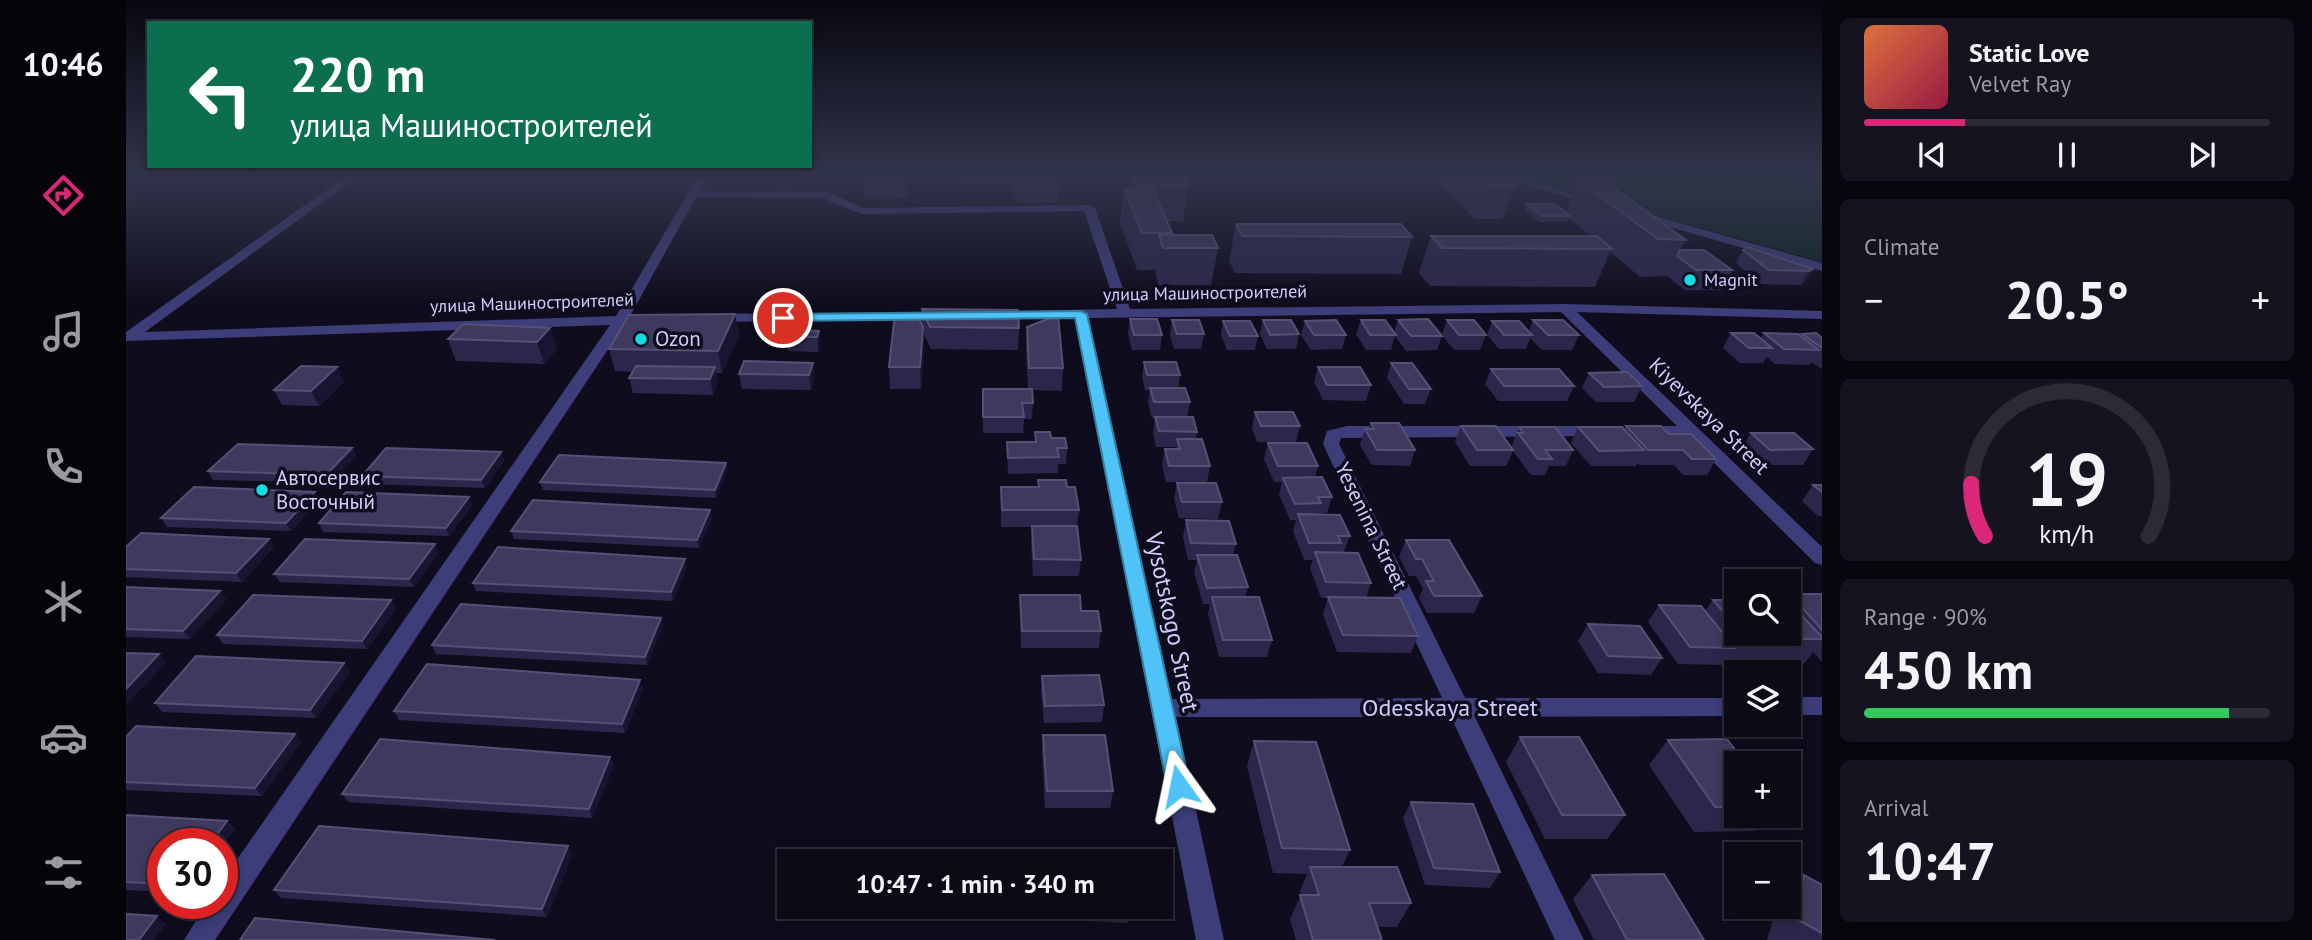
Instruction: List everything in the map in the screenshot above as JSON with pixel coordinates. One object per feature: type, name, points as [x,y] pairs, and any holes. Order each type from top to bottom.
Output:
[{"type":"street","points":[[128,337],[295,218]]},
{"type":"street","points":[[198,940],[621,319],[678,218]]},
{"type":"street","points":[[1092,218],[1125,314]]},
{"type":"street","points":[[1651,218],[1822,267]]},
{"type":"street","points":[[1724,300],[1741,313]]},
{"type":"street","name":"улица Машиностроителей","points":[[983,315],[1564,308],[1822,315]]},
{"type":"street","name":"Kiyevskaya Street","points":[[1564,308],[1822,558]]},
{"type":"street","name":"Vysotskogo Street","points":[[1081,314],[1210,940]]},
{"type":"street","points":[[705,318],[956,316]]},
{"type":"street","name":"улица Машиностроителей","points":[[128,337],[663,319]]},
{"type":"street","name":"Yesenina Street","points":[[1570,940],[1331,444],[1333,435],[1347,431],[1691,431]]},
{"type":"street","points":[[1801,706],[1822,706]]},
{"type":"street","name":"Odesskaya Street","points":[[1163,708],[1724,707]]},
{"type":"green space","points":[[1666,218],[1822,218],[1822,262]]},
{"type":"building","points":[[1136,218],[1165,218],[1172,233],[1142,233]]},
{"type":"building","points":[[1629,218],[1655,218],[1686,240],[1658,239]]},
{"type":"building","points":[[1236,224],[1401,224],[1412,237],[1242,236]]},
{"type":"building","points":[[1159,235],[1212,235],[1218,248],[1163,248]]},
{"type":"building","points":[[1431,236],[1597,236],[1612,249],[1442,248]]},
{"type":"building","points":[[1747,247],[1813,269],[1769,270],[1743,250]]},
{"type":"building","points":[[1680,250],[1704,250],[1732,270],[1696,270],[1677,256]]},
{"type":"building","points":[[922,309],[1018,310],[1019,328],[930,327]]},
{"type":"building","points":[[895,313],[916,313],[923,327],[920,367],[889,367]]},
{"type":"building","points":[[735,314],[718,351],[609,349],[629,315]]},
{"type":"building","points":[[1058,315],[1063,368],[1029,368],[1027,327]]},
{"type":"building","points":[[792,319],[804,319],[801,330],[819,331],[817,337],[785,337]]},
{"type":"building","points":[[1130,319],[1157,319],[1162,335],[1134,335]]},
{"type":"building","points":[[1428,319],[1442,336],[1411,336],[1398,320]]},
{"type":"building","points":[[1172,320],[1199,320],[1204,334],[1177,334]]},
{"type":"building","points":[[1263,320],[1291,320],[1299,334],[1270,335]]},
{"type":"building","points":[[1336,320],[1346,335],[1314,335],[1305,321]]},
{"type":"building","points":[[1361,320],[1385,320],[1396,335],[1370,335]]},
{"type":"building","points":[[1447,320],[1474,320],[1486,335],[1459,335]]},
{"type":"building","points":[[1533,320],[1563,320],[1579,335],[1548,335]]},
{"type":"building","points":[[1223,321],[1250,321],[1258,336],[1230,336]]},
{"type":"building","points":[[1492,321],[1519,321],[1532,335],[1504,335]]},
{"type":"building","points":[[463,324],[550,328],[537,342],[448,339]]},
{"type":"building","points":[[1731,333],[1754,333],[1772,348],[1749,348]]},
{"type":"building","points":[[1764,333],[1798,334],[1819,350],[1784,349]]},
{"type":"building","points":[[1816,333],[1822,338],[1822,348],[1802,334]]},
{"type":"building","points":[[744,361],[813,363],[809,375],[739,374]]},
{"type":"building","points":[[1144,362],[1176,362],[1180,375],[1147,375]]},
{"type":"building","points":[[1391,363],[1412,363],[1431,389],[1409,389]]},
{"type":"building","points":[[301,366],[337,367],[311,391],[274,390]]},
{"type":"building","points":[[636,366],[715,367],[710,379],[629,378]]},
{"type":"building","points":[[1318,367],[1360,367],[1371,385],[1327,385]]},
{"type":"building","points":[[1491,369],[1559,369],[1574,386],[1504,386]]},
{"type":"building","points":[[1627,372],[1642,386],[1604,387],[1589,373]]},
{"type":"building","points":[[1150,388],[1185,388],[1190,402],[1154,402]]},
{"type":"building","points":[[983,389],[1032,389],[1033,403],[1022,403],[1024,417],[983,417]]},
{"type":"building","points":[[1255,412],[1293,412],[1300,426],[1261,426]]},
{"type":"building","points":[[1155,417],[1193,417],[1197,432],[1159,431]]},
{"type":"building","points":[[1371,423],[1399,423],[1415,450],[1377,450],[1365,429],[1374,429]]},
{"type":"building","points":[[1461,426],[1496,426],[1513,450],[1477,450]]},
{"type":"building","points":[[1626,426],[1661,426],[1669,434],[1691,434],[1716,459],[1692,459],[1683,450],[1648,450]]},
{"type":"building","points":[[1519,427],[1555,427],[1573,450],[1545,450],[1552,459],[1538,459],[1518,433],[1523,433]]},
{"type":"building","points":[[1578,427],[1622,427],[1644,450],[1599,451]]},
{"type":"building","points":[[1035,432],[1050,432],[1051,438],[1065,438],[1067,448],[1057,448],[1059,457],[1008,458],[1007,442],[1036,442]]},
{"type":"building","points":[[1751,433],[1794,433],[1813,449],[1770,450]]},
{"type":"building","points":[[1177,439],[1202,439],[1210,466],[1169,466],[1165,449],[1180,449]]},
{"type":"building","points":[[1268,443],[1307,443],[1318,466],[1278,466]]},
{"type":"building","points":[[238,444],[352,448],[326,475],[208,471]]},
{"type":"building","points":[[386,448],[501,452],[481,480],[362,476]]},
{"type":"building","points":[[559,455],[726,463],[715,490],[540,482]]},
{"type":"building","points":[[1322,477],[1332,497],[1318,497],[1321,503],[1295,504],[1283,478]]},
{"type":"building","points":[[1038,480],[1066,480],[1067,487],[1075,487],[1079,510],[1002,510],[1001,487],[1039,487]]},
{"type":"building","points":[[1177,483],[1216,483],[1222,502],[1182,502]]},
{"type":"building","points":[[1813,485],[1822,485],[1822,492]]},
{"type":"building","points":[[194,487],[315,492],[286,523],[161,518]]},
{"type":"building","points":[[346,492],[469,497],[446,528],[319,523]]},
{"type":"building","points":[[533,500],[710,510],[697,540],[511,531]]},
{"type":"building","points":[[1298,514],[1340,515],[1350,536],[1338,536],[1341,543],[1309,543]]},
{"type":"building","points":[[1186,520],[1229,521],[1236,544],[1191,543]]},
{"type":"building","points":[[1032,526],[1077,526],[1081,560],[1034,559]]},
{"type":"building","points":[[141,533],[269,539],[236,573],[126,569],[126,547]]},
{"type":"building","points":[[305,539],[435,544],[409,579],[274,574]]},
{"type":"building","points":[[1406,540],[1449,540],[1482,596],[1434,596],[1426,581],[1434,581],[1422,559],[1416,559]]},
{"type":"building","points":[[498,547],[685,559],[671,592],[473,583]]},
{"type":"building","points":[[1315,552],[1358,553],[1371,583],[1326,582]]},
{"type":"building","points":[[1197,555],[1237,555],[1248,587],[1207,588]]},
{"type":"building","points":[[126,587],[220,591],[183,631],[126,629]]},
{"type":"building","points":[[1801,594],[1822,594],[1822,630],[1801,606]]},
{"type":"building","points":[[253,595],[391,600],[362,641],[217,635]]},
{"type":"building","points":[[1020,595],[1080,595],[1081,611],[1098,611],[1101,631],[1022,631]]},
{"type":"building","points":[[1212,597],[1259,597],[1272,640],[1223,640]]},
{"type":"building","points":[[1328,597],[1400,598],[1418,636],[1343,635]]},
{"type":"building","points":[[1713,600],[1724,600],[1724,613]]},
{"type":"building","points":[[461,604],[661,618],[645,657],[432,645]]},
{"type":"building","points":[[1659,605],[1701,606],[1724,634],[1724,646],[1735,648],[1690,647]]},
{"type":"building","points":[[1801,615],[1822,637],[1801,639]]},
{"type":"building","points":[[1588,624],[1640,626],[1662,658],[1608,656]]},
{"type":"building","points":[[126,653],[159,654],[126,689]]},
{"type":"building","points":[[196,656],[344,663],[310,710],[155,703]]},
{"type":"building","points":[[427,664],[640,680],[622,724],[394,711]]},
{"type":"building","points":[[1099,675],[1104,705],[1045,706],[1042,676]]},
{"type":"building","points":[[136,726],[295,734],[255,788],[126,782],[126,737]]},
{"type":"building","points":[[1043,735],[1105,735],[1113,791],[1047,791]]},
{"type":"building","points":[[1520,737],[1579,737],[1625,815],[1562,815]]},
{"type":"building","points":[[380,739],[610,757],[589,809],[342,794]]},
{"type":"building","points":[[1727,739],[1736,751],[1724,751],[1724,807],[1715,807],[1668,740]]},
{"type":"building","points":[[1254,741],[1316,742],[1350,850],[1282,848]]},
{"type":"building","points":[[1411,802],[1473,804],[1500,872],[1434,868]]},
{"type":"building","points":[[126,815],[227,821],[222,828],[147,828],[147,883],[126,882]]},
{"type":"building","points":[[319,826],[568,846],[542,909],[274,890]]},
{"type":"building","points":[[1310,867],[1397,867],[1411,903],[1369,903],[1382,940],[1313,940],[1300,895],[1319,895]]},
{"type":"building","points":[[1664,874],[1704,940],[1627,940],[1592,875]]},
{"type":"building","points":[[1804,875],[1822,885],[1822,933],[1797,919],[1801,919],[1801,886]]},
{"type":"building","points":[[126,914],[147,915],[147,919],[155,919],[139,940],[126,940]]},
{"type":"building","points":[[255,918],[495,940],[240,940]]},
{"type":"place","name":"Magnit","points":[[1690,280]]},
{"type":"place","name":"Ozon","points":[[641,339]]},
{"type":"place","name":"Автосервис Восточный","points":[[262,490]]},
{"type":"route","points":[[783,318],[1081,314],[1179,786]]}]
